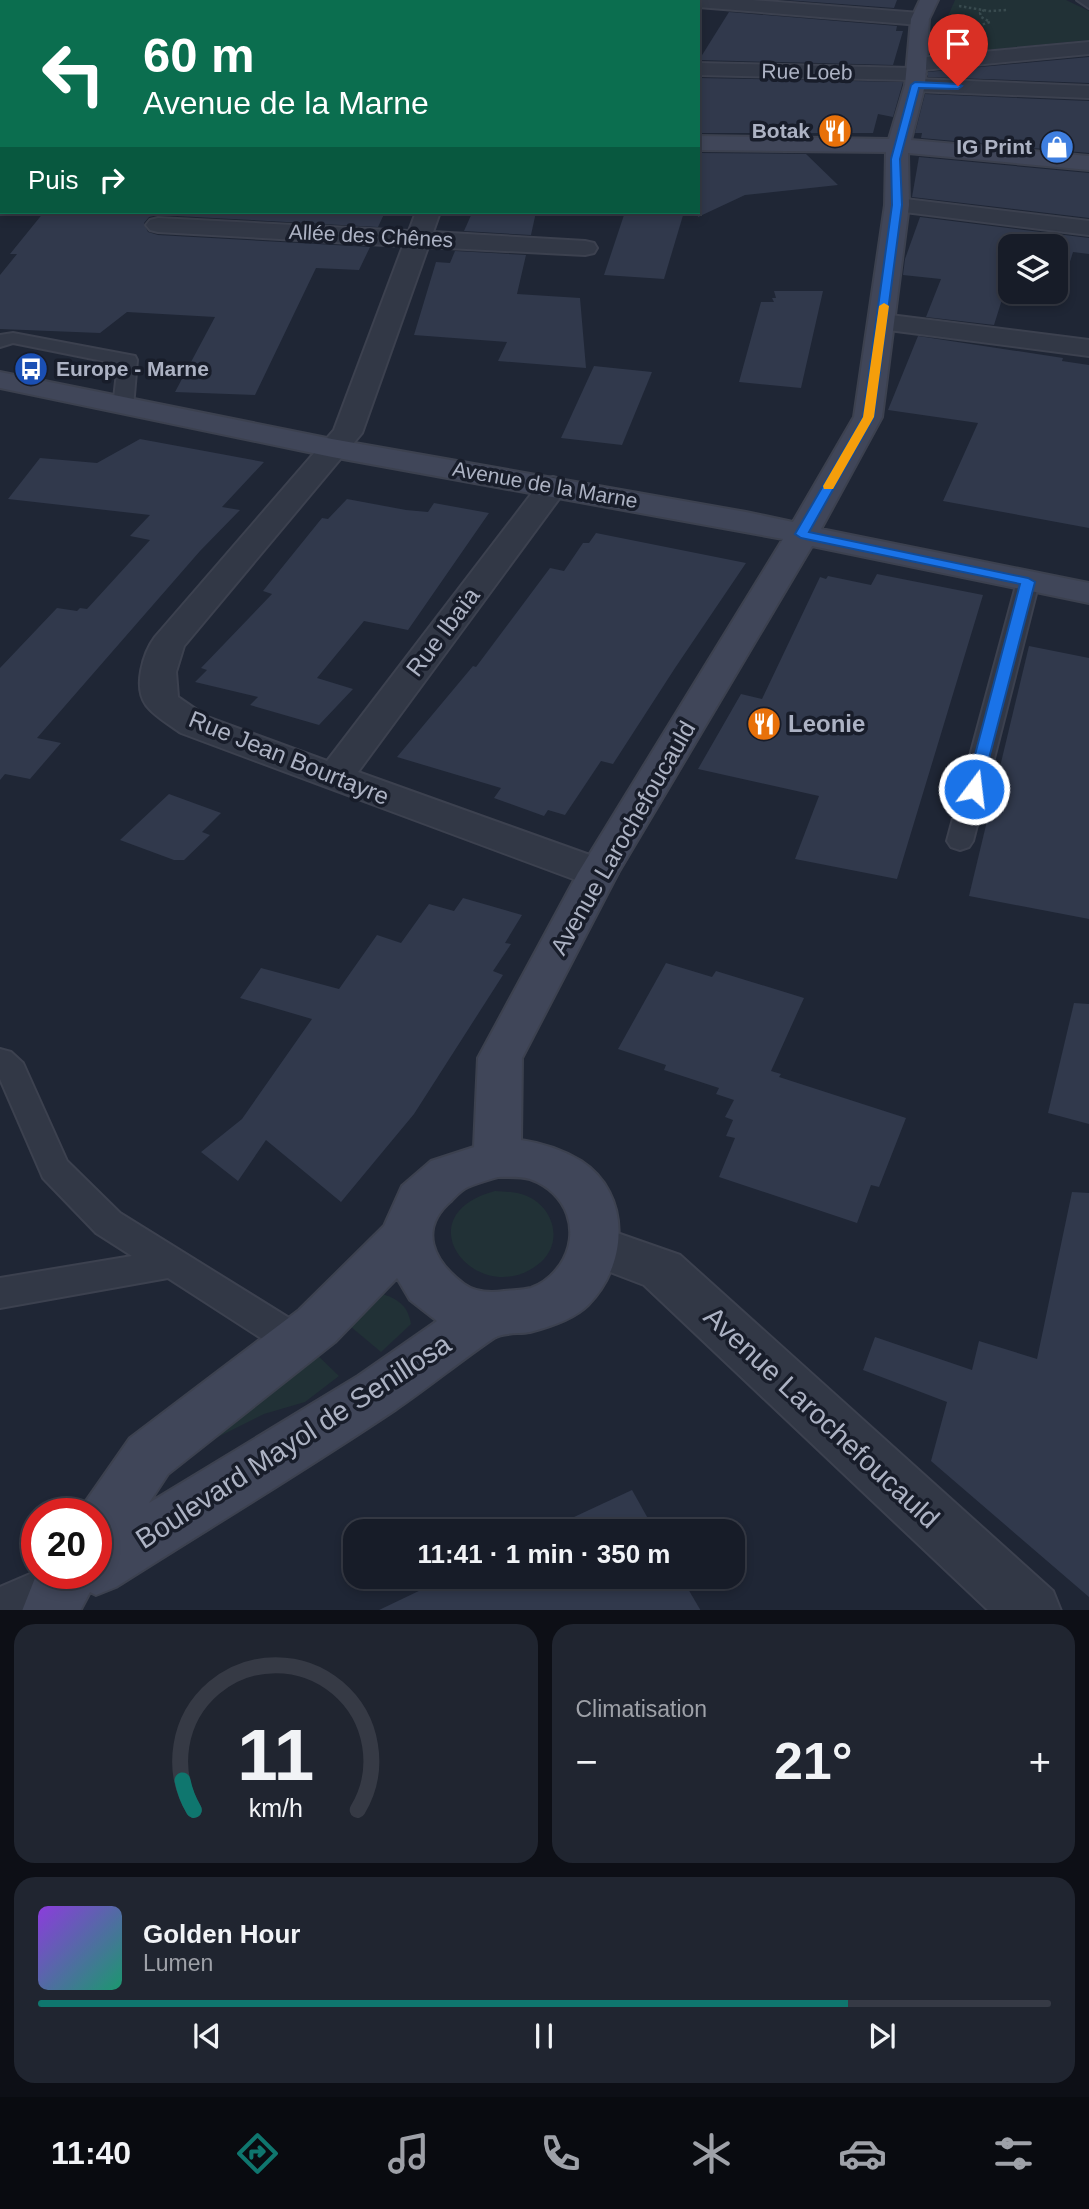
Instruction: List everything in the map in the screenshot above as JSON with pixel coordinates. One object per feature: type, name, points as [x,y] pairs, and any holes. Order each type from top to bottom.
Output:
[{"type":"street","points":[[700,0],[926,7]]},
{"type":"street","name":"Avenue Larochefoucauld","points":[[498,1158],[500,1058],[598,873],[869,417],[897,205],[895,159],[917,74],[926,7]]},
{"type":"street","points":[[917,74],[1089,48]]},
{"type":"street","name":"Rue Loeb","points":[[700,69],[917,74]]},
{"type":"street","points":[[917,74],[1089,92]]},
{"type":"street","points":[[700,143],[899,146],[1089,163]]},
{"type":"street","points":[[897,205],[1089,228]]},
{"type":"street","name":"Rue Jean Bourtayre","points":[[427,214],[347,433],[167,644],[158,672],[161,701],[194,725],[598,873]]},
{"type":"street","name":"Allée des Chênes","points":[[158,225],[585,248]]},
{"type":"street","points":[[882,321],[1089,348]]},
{"type":"street","name":"Avenue de la Marne","points":[[0,380],[332,448],[746,521],[1089,593]]},
{"type":"street","name":"Rue Ibaïa","points":[[334,778],[553,486]]},
{"type":"street","points":[[498,1158],[525,1160],[550,1168],[572,1182],[588,1200],[597,1222],[597,1246],[588,1269],[571,1289],[548,1304],[519,1313],[488,1314],[462,1308],[438,1296],[420,1279],[410,1258],[406,1237],[412,1213],[425,1191],[444,1175],[470,1163],[498,1158]]},
{"type":"street","name":"Boulevard Mayol de Senillosa","points":[[112,1510],[149,1456],[317,1326],[406,1237]]},
{"type":"street","name":"Avenue Larochefoucauld","points":[[597,1246],[662,1270],[1031,1610]]},
{"type":"street","name":"Boulevard Mayol de Senillosa","points":[[112,1556],[377,1393],[488,1314]]},
{"type":"lane","points":[[0,341],[13,338],[128,359],[123,407]]},
{"type":"lane","points":[[960,841],[1028,582]]},
{"type":"lane","points":[[0,1060],[12,1071],[54,1169],[108,1223],[298,1342]]},
{"type":"lane","points":[[0,1293],[173,1263]]},
{"type":"path","points":[[926,7],[1008,10]]},
{"type":"path","points":[[971,29],[990,22],[981,17],[980,13],[985,10]]},
{"type":"shaded area","points":[[955,0],[1066,0],[1089,11],[1089,40],[965,52],[935,45]]},
{"type":"shaded area","points":[[495,1191],[519,1193],[536,1201],[549,1216],[552,1225],[554,1235],[548,1254],[541,1262],[518,1275],[495,1276],[475,1269],[460,1256],[452,1239],[453,1220],[467,1204]]},
{"type":"shaded area","points":[[383,1294],[402,1305],[411,1324],[381,1352],[344,1321],[366,1302]]},
{"type":"shaded area","points":[[309,1347],[339,1376],[305,1402],[264,1414],[177,1461]]},
{"type":"building","points":[[786,0],[897,0],[894,8]]},
{"type":"building","points":[[729,12],[897,26],[896,31],[903,31],[893,65],[700,58]]},
{"type":"building","points":[[1089,57],[1089,83],[928,77],[928,72]]},
{"type":"building","points":[[700,78],[903,82],[893,117],[878,114],[873,133],[700,133]]},
{"type":"building","points":[[925,94],[1089,101],[1089,153],[921,138],[922,133],[915,133]]},
{"type":"building","points":[[700,153],[806,154],[838,185],[745,195],[698,217]]},
{"type":"building","points":[[919,157],[1089,173],[1089,218],[912,197]]},
{"type":"building","points":[[42,214],[384,214],[378,227],[158,215],[149,217],[144,223],[148,232],[158,235],[370,247],[359,270],[316,268],[255,395],[175,392],[215,317],[127,312],[100,333],[0,329],[0,275],[17,254],[10,254]]},
{"type":"building","points":[[472,214],[536,214],[531,235],[464,231]]},
{"type":"building","points":[[624,214],[683,214],[664,279],[604,275]]},
{"type":"building","points":[[920,217],[1057,234],[998,234],[998,304],[1001,304],[994,325],[926,317],[941,279],[903,275],[905,259]]},
{"type":"building","points":[[1068,235],[1089,238],[1089,254],[1073,252],[1068,268]]},
{"type":"building","points":[[455,251],[526,255],[517,294],[580,298],[586,368],[498,361],[507,342],[414,335],[436,262],[450,263]]},
{"type":"building","points":[[774,291],[823,291],[801,388],[739,382],[761,302],[774,302]]},
{"type":"building","points":[[918,336],[1063,358],[1062,361],[1089,365],[1089,528],[943,501],[978,423],[888,410]]},
{"type":"building","points":[[594,366],[652,372],[622,445],[561,438]]},
{"type":"building","points":[[140,439],[264,462],[222,507],[240,510],[200,551],[37,738],[61,743],[30,779],[5,774],[0,780],[0,668],[57,608],[77,611],[80,608],[87,609],[150,540],[130,536],[150,515],[8,499],[40,458],[97,463]]},
{"type":"building","points":[[347,499],[406,510],[428,512],[434,503],[489,513],[408,630],[364,621],[317,678],[353,689],[319,725],[250,705],[258,697],[195,682],[207,670],[201,668],[272,594],[263,591],[322,518],[328,519]]},
{"type":"building","points":[[596,533],[746,563],[613,764],[601,761],[565,815],[548,810],[544,816],[494,798],[501,788],[397,757],[473,666],[476,667],[550,568],[564,571],[583,543],[589,543]]},
{"type":"building","points":[[877,574],[983,595],[897,879],[795,859],[819,796],[698,769],[741,694],[762,699],[820,577],[826,579],[828,576],[871,585]]},
{"type":"building","points":[[1029,646],[1089,658],[1089,919],[969,896]]},
{"type":"building","points":[[169,794],[221,813],[202,832],[210,835],[184,860],[174,860],[120,840]]},
{"type":"building","points":[[463,898],[522,915],[505,943],[511,944],[493,971],[503,975],[414,1114],[341,1202],[266,1140],[238,1181],[201,1152],[242,1119],[312,1019],[240,998],[261,968],[339,989],[377,935],[401,943],[429,904],[454,911]]},
{"type":"building","points":[[666,963],[712,977],[716,971],[804,998],[771,1071],[781,1074],[779,1077],[906,1118],[879,1187],[871,1185],[857,1223],[719,1177],[735,1138],[726,1136],[733,1120],[725,1117],[734,1100],[716,1094],[719,1088],[664,1070],[666,1065],[618,1049]]},
{"type":"building","points":[[1074,1003],[1089,1004],[1089,1124],[1048,1113]]},
{"type":"building","points":[[1072,1192],[1089,1193],[1089,1597],[931,1461],[947,1402],[863,1370],[875,1337],[972,1370],[979,1341],[1037,1359]]},
{"type":"building","points":[[632,1490],[648,1519],[570,1519]]},
{"type":"building","points":[[423,1589],[688,1589],[700,1610],[379,1610]]},
{"type":"slow traffic","points":[[829,486],[869,417],[884,306]]},
{"type":"place","name":"Botak","points":[[835,131]]},
{"type":"place","name":"IG Print","points":[[1057,147]]},
{"type":"place","name":"Europe - Marne","points":[[31,369]]},
{"type":"place","name":"Leonie","points":[[764,724]]},
{"type":"route","points":[[958,86],[915,85],[895,159],[897,205],[869,417],[801,534],[1028,582],[974,789]]}]
